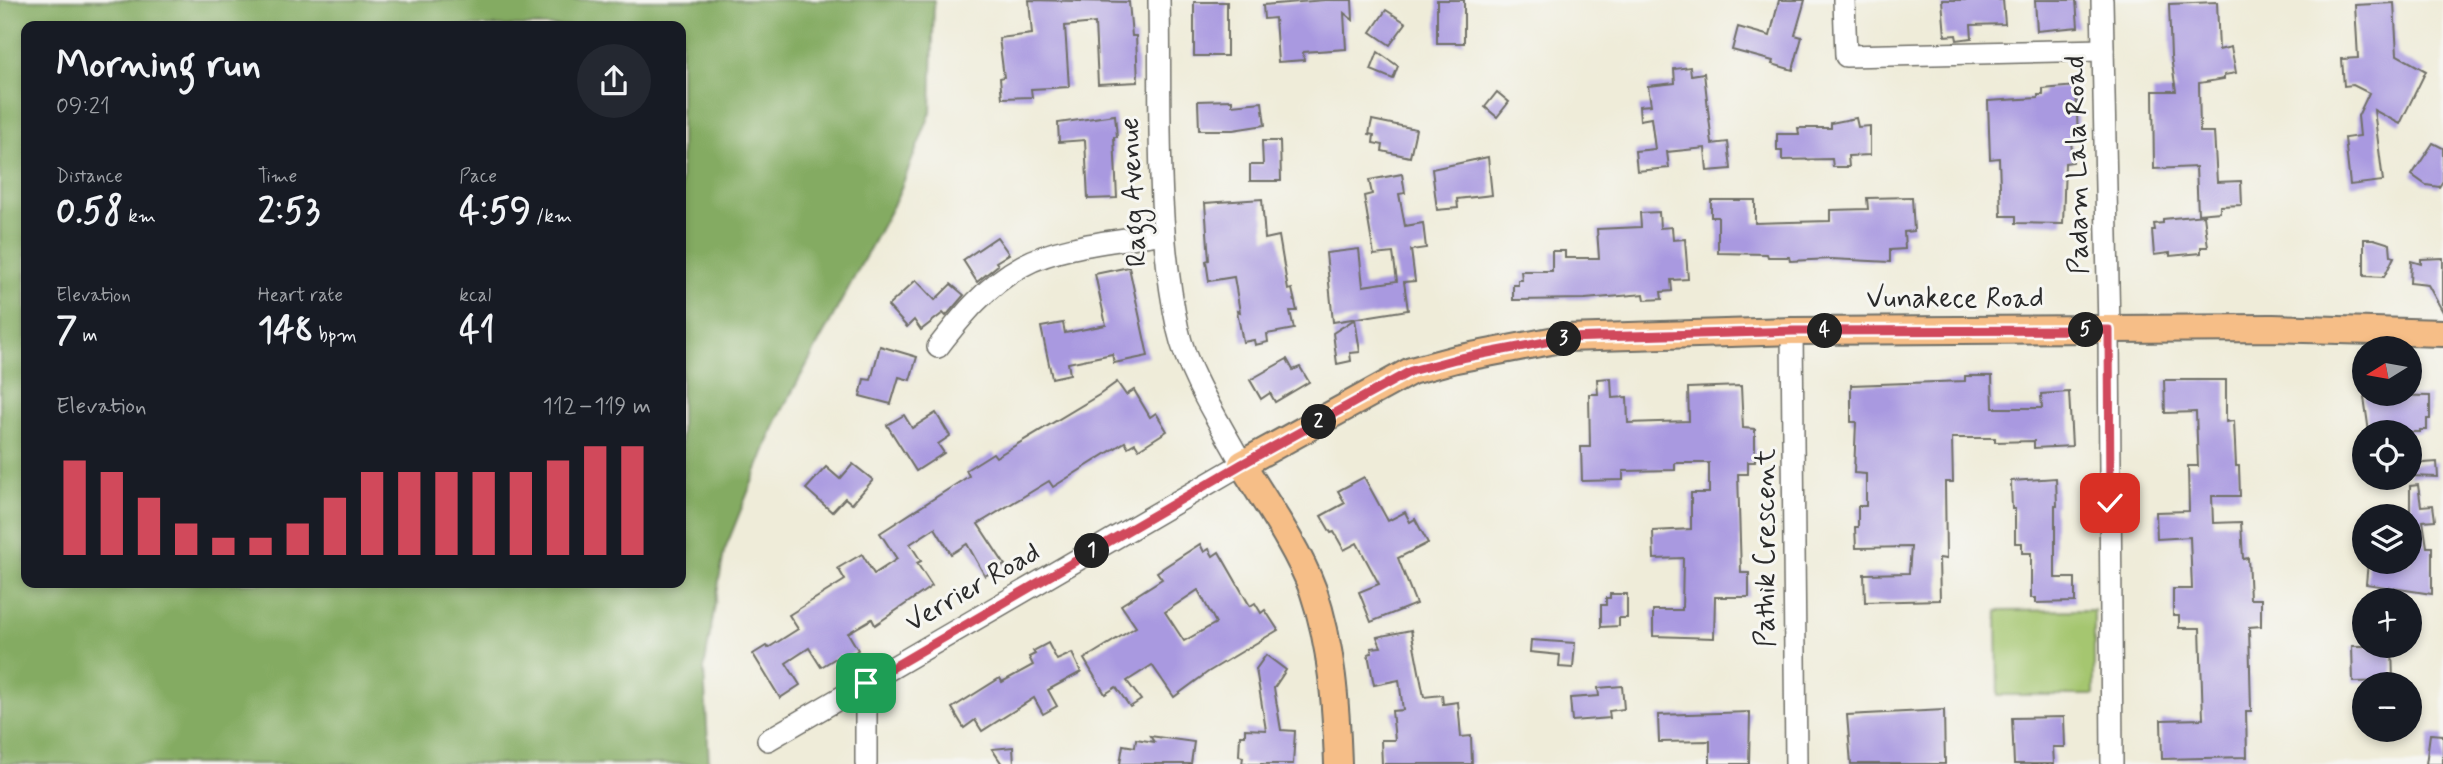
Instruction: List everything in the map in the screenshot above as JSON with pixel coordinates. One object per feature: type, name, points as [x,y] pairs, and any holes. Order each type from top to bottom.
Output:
[{"type":"main road","name":"Vunakece Road","points":[[1242,464],[1411,371],[1456,359],[1566,338],[1793,331],[2273,328],[2443,333]]},
{"type":"main road","name":"Ragg Avenue","points":[[1242,464],[1289,542],[1312,588],[1328,646],[1336,714],[1338,764]]},
{"type":"street","name":"Ragg Avenue","points":[[1159,0],[1163,233],[1178,331],[1197,381],[1242,464]]},
{"type":"street","points":[[1844,0],[1846,56],[2103,50]]},
{"type":"street","name":"Padam Lala Road","points":[[2102,0],[2109,330]]},
{"type":"street","points":[[938,347],[964,313],[990,288],[1022,266],[1053,253],[1163,233]]},
{"type":"street","points":[[2109,330],[2112,764]]},
{"type":"street","name":"Pathik Crescent","points":[[1793,331],[1796,764]]},
{"type":"street","name":"Verrier Road","points":[[768,740],[1242,464]]},
{"type":"street","points":[[866,683],[866,764]]},
{"type":"green space","points":[[0,0],[934,0],[931,112],[897,198],[777,420],[724,552],[704,669],[709,764],[0,764]]},
{"type":"green space","points":[[2094,610],[2094,695],[1998,695],[1997,611]]},
{"type":"building","points":[[1029,0],[1129,2],[1132,36],[1136,36],[1138,82],[1098,84],[1095,23],[1065,26],[1069,87],[1031,89],[1032,97],[1002,98],[1000,78],[1004,77],[999,38],[1032,34]]},
{"type":"building","points":[[1352,0],[1353,20],[1344,13],[1346,49],[1303,52],[1304,60],[1278,62],[1275,18],[1264,19],[1263,5]]},
{"type":"building","points":[[1437,0],[1464,0],[1464,43],[1437,43]]},
{"type":"building","points":[[1779,0],[1805,0],[1795,35],[1802,37],[1793,70],[1772,64],[1773,61],[1732,50],[1738,27],[1770,36]]},
{"type":"building","points":[[1942,0],[2003,0],[2005,24],[1971,25],[1972,38],[1957,40],[1956,35],[1945,36]]},
{"type":"building","points":[[2035,0],[2076,0],[2078,27],[2037,31]]},
{"type":"building","points":[[1194,2],[1227,2],[1227,56],[1194,56]]},
{"type":"building","points":[[2217,2],[2219,50],[2231,47],[2236,73],[2224,75],[2224,79],[2199,83],[2200,132],[2214,132],[2217,182],[2241,181],[2242,205],[2220,206],[2220,212],[2198,214],[2196,167],[2154,169],[2153,91],[2176,91],[2171,57],[2169,4]]},
{"type":"building","points":[[2394,3],[2397,55],[2426,71],[2400,124],[2374,110],[2383,181],[2350,185],[2345,138],[2360,136],[2358,116],[2369,93],[2353,85],[2344,86],[2342,59],[2358,58],[2355,5]]},
{"type":"building","points":[[1386,10],[1406,23],[1390,45],[1371,32]]},
{"type":"building","points":[[1378,52],[1398,66],[1393,79],[1371,70]]},
{"type":"building","points":[[1690,67],[1691,75],[1704,73],[1712,144],[1728,142],[1731,169],[1707,171],[1705,148],[1667,152],[1669,168],[1637,171],[1635,151],[1655,149],[1651,118],[1640,120],[1639,106],[1651,105],[1648,86],[1675,83],[1674,69]]},
{"type":"building","points":[[2076,86],[2078,141],[2071,141],[2073,162],[2065,163],[2063,224],[2016,223],[2016,216],[2001,216],[1999,158],[1990,159],[1988,101],[2038,98],[2038,95],[2043,95],[2043,89]]},
{"type":"building","points":[[1497,92],[1509,102],[1497,117],[1485,107]]},
{"type":"building","points":[[1232,100],[1232,105],[1262,102],[1265,125],[1233,130],[1199,130],[1198,101]]},
{"type":"building","points":[[1115,115],[1117,198],[1088,199],[1085,140],[1059,142],[1058,123]]},
{"type":"building","points":[[1856,118],[1858,127],[1870,126],[1870,155],[1848,156],[1849,167],[1833,167],[1832,159],[1782,160],[1782,151],[1777,151],[1777,134],[1799,134],[1798,128],[1831,128],[1831,123]]},
{"type":"building","points":[[1372,120],[1416,129],[1410,157],[1382,151],[1383,145],[1373,143],[1374,135],[1369,134]]},
{"type":"building","points":[[1262,141],[1280,141],[1281,181],[1250,181],[1250,165],[1263,165]]},
{"type":"building","points":[[2433,143],[2443,148],[2443,181],[2439,187],[2426,185],[2412,175]]},
{"type":"building","points":[[1488,157],[1492,195],[1457,199],[1458,208],[1437,210],[1432,169]]},
{"type":"building","points":[[1402,174],[1405,193],[1399,194],[1405,226],[1423,223],[1426,248],[1411,250],[1415,281],[1404,282],[1408,310],[1333,322],[1326,253],[1359,249],[1363,286],[1397,281],[1393,253],[1374,255],[1364,196],[1372,194],[1369,180]]},
{"type":"building","points":[[1912,197],[1914,231],[1904,232],[1905,249],[1890,250],[1890,262],[1831,259],[1790,261],[1789,257],[1768,257],[1767,254],[1718,253],[1718,217],[1711,217],[1711,200],[1755,200],[1755,223],[1830,221],[1830,210],[1868,209],[1867,198]]},
{"type":"building","points":[[1262,199],[1265,239],[1279,236],[1288,290],[1292,289],[1297,311],[1290,311],[1294,329],[1267,334],[1268,342],[1255,345],[1254,340],[1243,342],[1234,277],[1209,281],[1205,203]]},
{"type":"building","points":[[1659,212],[1660,228],[1672,227],[1673,240],[1685,239],[1688,279],[1671,280],[1672,291],[1661,292],[1662,299],[1645,300],[1644,294],[1585,299],[1513,300],[1513,285],[1518,285],[1518,280],[1522,280],[1521,271],[1552,271],[1552,251],[1565,251],[1565,258],[1599,258],[1597,229],[1641,227],[1640,213]]},
{"type":"building","points":[[2204,215],[2208,247],[2201,247],[2201,253],[2154,255],[2154,224],[2163,223],[2163,219]]},
{"type":"building","points":[[997,237],[1009,254],[996,262],[998,265],[977,282],[963,260]]},
{"type":"building","points":[[2364,239],[2390,244],[2391,256],[2394,257],[2384,277],[2364,276]]},
{"type":"building","points":[[2443,258],[2443,312],[2428,285],[2410,283],[2411,261],[2421,264],[2421,259]]},
{"type":"building","points":[[1129,267],[1148,356],[1114,363],[1112,354],[1068,363],[1070,374],[1052,378],[1041,327],[1063,323],[1065,333],[1106,325],[1095,274]]},
{"type":"building","points":[[916,280],[935,300],[951,284],[964,295],[946,316],[943,313],[921,330],[914,320],[907,327],[888,306]]},
{"type":"building","points":[[1355,319],[1360,352],[1350,353],[1351,361],[1337,364],[1333,333]]},
{"type":"building","points":[[880,346],[917,357],[910,380],[899,377],[891,404],[860,396],[864,379],[871,380]]},
{"type":"building","points":[[1287,359],[1293,370],[1300,367],[1309,382],[1275,402],[1270,393],[1261,399],[1250,380]]},
{"type":"building","points":[[1965,376],[1992,376],[1993,408],[2042,408],[2041,394],[2069,392],[2072,446],[2034,448],[2034,441],[1995,442],[1995,438],[1952,438],[1953,482],[1945,482],[1946,559],[1939,558],[1940,600],[1865,602],[1864,574],[1909,573],[1911,547],[1856,548],[1858,506],[1866,506],[1866,474],[1854,473],[1856,422],[1851,422],[1851,385],[1965,381]]},
{"type":"building","points":[[1611,378],[1612,398],[1627,397],[1628,423],[1689,421],[1688,388],[1741,386],[1743,428],[1755,429],[1755,462],[1748,462],[1748,474],[1738,474],[1741,573],[1749,573],[1749,597],[1715,597],[1714,638],[1653,636],[1653,610],[1682,610],[1683,558],[1654,559],[1653,531],[1691,529],[1691,493],[1709,493],[1709,463],[1675,463],[1675,470],[1623,471],[1623,480],[1582,481],[1581,447],[1590,447],[1589,394],[1598,394],[1597,379]]},
{"type":"building","points":[[2164,380],[2226,380],[2226,422],[2234,421],[2240,496],[2212,496],[2213,523],[2241,522],[2243,559],[2248,558],[2250,599],[2261,599],[2261,626],[2249,627],[2251,711],[2246,711],[2247,757],[2162,759],[2161,720],[2203,719],[2200,628],[2179,628],[2179,616],[2173,616],[2173,589],[2192,589],[2190,537],[2157,539],[2156,512],[2189,511],[2188,466],[2198,466],[2196,412],[2165,413]]},
{"type":"building","points":[[1117,382],[1126,395],[1134,390],[1150,417],[1156,413],[1167,431],[1139,449],[1135,443],[1128,447],[1125,442],[1053,487],[1049,481],[978,524],[1005,565],[985,576],[967,544],[951,554],[935,528],[910,544],[921,561],[917,563],[932,586],[875,625],[872,619],[848,633],[858,650],[844,659],[841,655],[821,667],[809,648],[786,663],[800,685],[780,698],[753,654],[798,629],[789,615],[845,580],[838,568],[862,554],[874,574],[897,559],[880,533],[969,476],[966,470],[993,453],[996,457]]},
{"type":"building","points":[[2422,396],[2430,396],[2427,430],[2422,430],[2422,420],[2367,420],[2365,406],[2422,406]]},
{"type":"building","points":[[936,413],[950,436],[938,444],[944,453],[916,471],[887,425],[904,415],[912,428]]},
{"type":"building","points":[[2437,462],[2438,477],[2422,476],[2422,463]]},
{"type":"building","points":[[853,464],[873,480],[852,504],[845,498],[832,512],[806,489],[826,467],[840,479]]},
{"type":"building","points":[[1364,477],[1388,521],[1405,512],[1410,522],[1415,519],[1428,543],[1398,558],[1416,604],[1371,622],[1359,592],[1379,584],[1357,543],[1344,550],[1321,516],[1345,503],[1338,491]]},
{"type":"building","points":[[2056,478],[2055,578],[2075,578],[2075,602],[2036,603],[2036,598],[2031,598],[2031,553],[2022,553],[2022,543],[2015,543],[2015,509],[2012,509],[2011,481]]},
{"type":"building","points":[[2410,490],[2419,490],[2421,504],[2410,504]]},
{"type":"building","points":[[2433,505],[2435,520],[2423,521],[2427,547],[2432,547],[2432,594],[2422,592],[2422,588],[2392,588],[2366,584],[2367,574],[2422,574],[2422,506]]},
{"type":"building","points":[[1200,544],[1204,552],[1209,549],[1213,556],[1219,552],[1250,606],[1255,603],[1261,613],[1265,610],[1278,630],[1208,672],[1174,697],[1152,665],[1127,681],[1141,700],[1130,707],[1116,687],[1105,694],[1084,659],[1136,627],[1121,605],[1162,579],[1157,572]],"holes":[[[1198,590],[1216,623],[1184,641],[1165,612]]]},
{"type":"building","points":[[1610,594],[1627,594],[1627,618],[1619,618],[1619,626],[1601,627],[1601,605],[1606,605],[1606,598],[1610,598]]},
{"type":"building","points":[[1411,630],[1424,697],[1442,695],[1443,704],[1458,702],[1461,737],[1471,736],[1472,764],[1382,764],[1381,740],[1395,740],[1392,711],[1403,710],[1399,680],[1374,685],[1368,654],[1372,653],[1371,648],[1381,647],[1377,637]]},
{"type":"building","points":[[1531,640],[1575,643],[1573,668],[1559,667],[1560,655],[1530,652]]},
{"type":"building","points":[[1048,643],[1057,660],[1072,653],[1081,672],[1048,690],[1057,706],[1043,714],[1034,698],[982,731],[975,720],[964,728],[952,708],[1000,678],[1002,682],[1033,665],[1029,657],[1035,654],[1033,651]]},
{"type":"building","points":[[1266,655],[1286,670],[1274,688],[1281,730],[1295,731],[1293,764],[1242,764],[1243,757],[1239,756],[1240,735],[1245,735],[1245,729],[1266,730],[1256,669]]},
{"type":"building","points":[[2352,658],[2392,658],[2393,672],[2353,672]]},
{"type":"building","points":[[1622,686],[1624,709],[1609,711],[1610,718],[1572,721],[1570,698],[1599,696],[1598,688]]},
{"type":"building","points":[[1944,710],[1945,764],[1851,764],[1847,715]]},
{"type":"building","points":[[1750,712],[1749,764],[1710,764],[1710,741],[1659,742],[1658,715]]},
{"type":"building","points":[[2064,717],[2065,747],[2053,747],[2054,764],[2014,764],[2012,718]]},
{"type":"building","points":[[2430,734],[2443,735],[2443,764],[2426,764]]},
{"type":"building","points":[[1150,736],[1194,742],[1191,764],[1120,764],[1123,745],[1135,747],[1136,739],[1154,742]]},
{"type":"building","points":[[1013,747],[1014,764],[1002,764],[992,749]]},
{"type":"route","points":[[866,683],[1242,464],[1411,371],[1456,359],[1566,338],[1793,331],[2109,330],[2110,503]]}]
